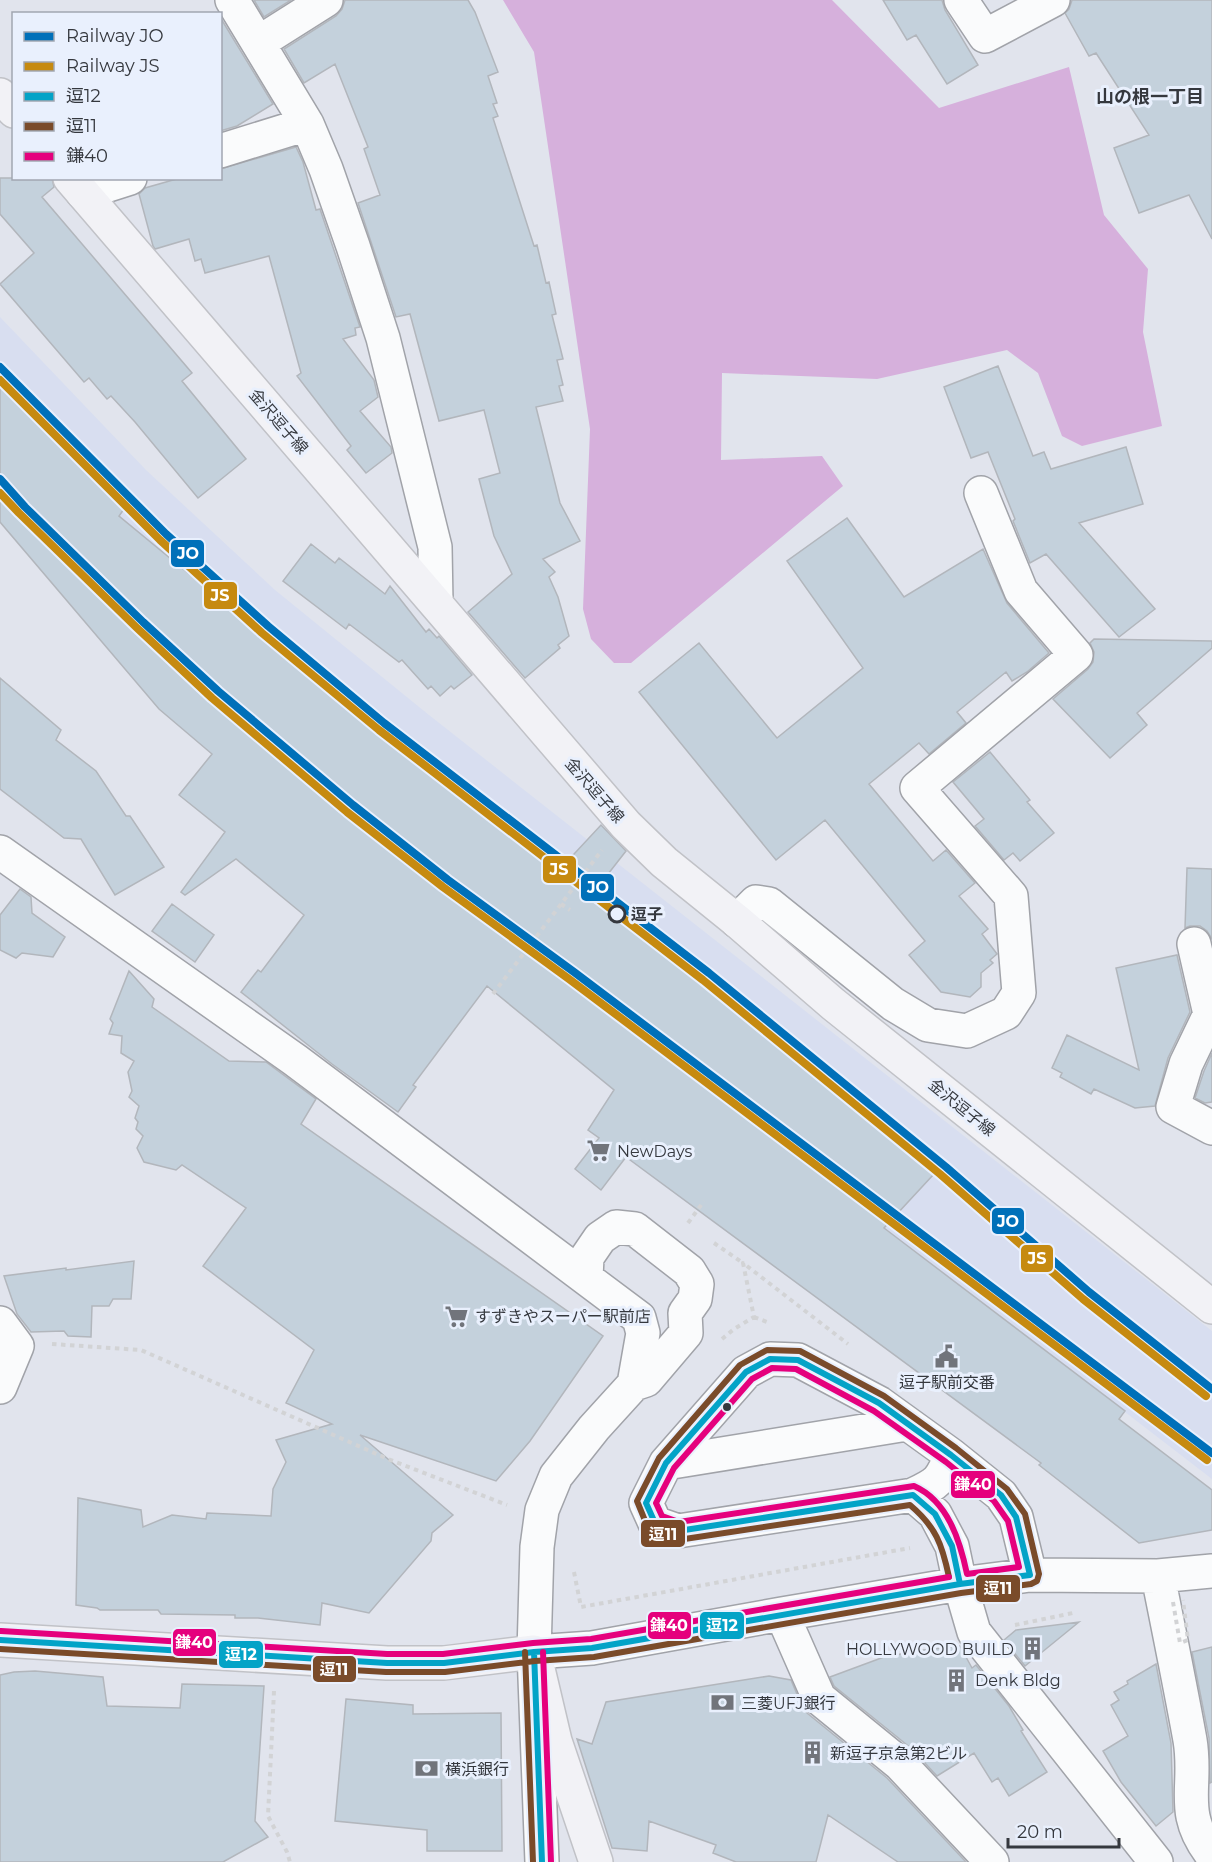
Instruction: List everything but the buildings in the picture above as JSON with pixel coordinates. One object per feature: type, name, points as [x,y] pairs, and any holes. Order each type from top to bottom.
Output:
[{"type":"main road","points":[[0,95],[12,109]]},
{"type":"main road","name":"金沢逗子線","points":[[76,186],[626,825],[664,861],[833,1004],[1212,1307]]},
{"type":"main road","points":[[0,1640],[387,1663],[444,1663],[534,1652],[555,1741],[596,1862]]},
{"type":"street","points":[[232,0],[307,124],[330,180],[383,338],[435,547],[436,603]]},
{"type":"street","points":[[258,43],[326,0]]},
{"type":"street","points":[[961,0],[985,36],[1053,0]]},
{"type":"street","points":[[222,150],[307,124]]},
{"type":"street","points":[[76,186],[116,180]]},
{"type":"street","points":[[737,921],[756,902],[769,904],[894,1004],[928,1025],[967,1031],[1006,1013],[1019,993],[1011,896],[917,788],[1076,655],[1022,591],[981,493]]},
{"type":"street","points":[[0,852],[295,1060],[639,1318],[667,1322],[685,1313],[695,1299],[697,1284],[689,1271],[635,1229],[616,1227],[600,1238],[587,1257],[586,1278]]},
{"type":"street","points":[[1194,944],[1210,1014],[1186,1064],[1173,1107],[1212,1128]]},
{"type":"street","points":[[542,1862],[534,1652],[537,1546],[542,1510],[556,1476],[594,1428],[634,1384],[646,1380],[686,1333],[685,1313]]},
{"type":"street","points":[[634,1384],[643,1333],[639,1318]]},
{"type":"street","points":[[0,1387],[8,1334]]},
{"type":"street","points":[[951,1455],[945,1472],[936,1484],[913,1495],[678,1531],[655,1523],[646,1503],[666,1463],[746,1372],[770,1359],[798,1360],[879,1402],[951,1455],[1000,1495],[1016,1517],[1030,1575]]},
{"type":"street","points":[[666,1463],[907,1424]]},
{"type":"street","points":[[913,1495],[935,1514],[952,1546],[974,1632],[1156,1862]]},
{"type":"street","points":[[534,1652],[592,1648],[960,1584],[1030,1575],[1166,1589],[1212,1571]]},
{"type":"street","points":[[1166,1589],[1191,1744],[1191,1814],[1201,1841],[1212,1855]]},
{"type":"street","points":[[782,1614],[819,1698],[900,1764],[992,1862]]},
{"type":"path","points":[[493,994],[606,845]]},
{"type":"path","points":[[561,904],[570,910]]},
{"type":"path","points":[[688,1223],[704,1201]]},
{"type":"path","points":[[8,1334],[65,1343],[141,1350],[388,1459],[514,1508]]},
{"type":"path","points":[[1166,1589],[1180,1642],[1188,1640],[1183,1600]]},
{"type":"path","points":[[276,1655],[268,1816],[290,1862]]},
{"type":"shaded area","points":[[503,0],[832,0],[939,108],[1069,67],[1104,215],[1148,269],[1143,332],[1162,426],[1082,446],[1062,436],[1038,373],[1007,350],[877,379],[722,373],[721,460],[822,456],[843,486],[631,663],[614,663],[591,639],[583,609],[590,429],[534,52]]},
{"type":"shaded area","points":[[0,317],[146,470],[275,590],[429,715],[1212,1331],[1212,1479],[1125,1412],[1069,1484],[588,1130],[613,1090],[159,709],[0,522]]},
{"type":"rail line","name":"JO","points":[[0,367],[166,534],[268,626],[384,723],[709,973],[946,1167],[1089,1292],[1212,1389]]},
{"type":"rail line","name":"JS","points":[[0,380],[160,540],[262,633],[379,730],[703,980],[940,1174],[1083,1299],[1206,1396]]},
{"type":"rail line","name":"JO","points":[[0,479],[25,507],[143,622],[218,691],[353,805],[448,880],[574,972],[1212,1453]]},
{"type":"rail line","name":"JS","points":[[0,493],[137,628],[212,698],[347,812],[443,887],[569,979],[1207,1460]]},
{"type":"transit line","name":"逗11","points":[[0,1649],[386,1672],[445,1672],[535,1661],[594,1657],[961,1593],[1031,1584],[1037,1581],[1039,1574],[1025,1514],[1007,1489],[956,1448],[884,1396],[800,1351],[767,1350],[740,1365],[659,1458],[637,1501],[648,1528],[678,1540],[910,1505],[926,1521],[937,1537],[949,1577]]},
{"type":"transit line","name":"逗12","points":[[770,1359],[798,1360],[879,1403],[951,1455],[1001,1495],[1016,1517],[1030,1575],[960,1584],[952,1546],[935,1514],[913,1495],[678,1531],[655,1523],[646,1503],[666,1463],[746,1372],[770,1359]]},
{"type":"transit line","name":"鎌40","points":[[772,1368],[796,1369],[874,1411],[946,1462],[994,1501],[1008,1521],[1019,1567],[967,1574],[961,1548],[951,1523],[936,1501],[914,1486],[679,1522],[662,1516],[656,1503],[674,1468],[752,1379],[772,1368]]},
{"type":"transit line","name":"鎌40","points":[[1,1631],[387,1654],[443,1654],[533,1643],[591,1639],[949,1577]]},
{"type":"transit line","name":"逗12","points":[[0,1640],[387,1663],[444,1663],[534,1652],[592,1648],[960,1584]]},
{"type":"transit line","name":"逗11","points":[[525,1652],[533,1862]]},
{"type":"transit line","name":"逗12","points":[[534,1652],[542,1862]]},
{"type":"transit line","name":"鎌40","points":[[543,1652],[551,1862]]},
{"type":"place","name":"逗子","points":[[617,914]]},
{"type":"place","name":"NewDays","points":[[599,1151]]},
{"type":"place","name":"すずきやスーパー駅前店","points":[[457,1316]]},
{"type":"place","name":"逗子駅前交番","points":[[947,1357]]},
{"type":"place","name":"HOLLYWOOD BUILD","points":[[1032,1649]]},
{"type":"place","name":"Denk Bldg","points":[[957,1680]]},
{"type":"place","name":"三菱UFJ銀行","points":[[723,1703]]},
{"type":"place","name":"新逗子京急第2ビル","points":[[812,1753]]},
{"type":"place","name":"横浜銀行","points":[[427,1769]]},
{"type":"district","name":"山の根一丁目","points":[[1150,97]]}]
